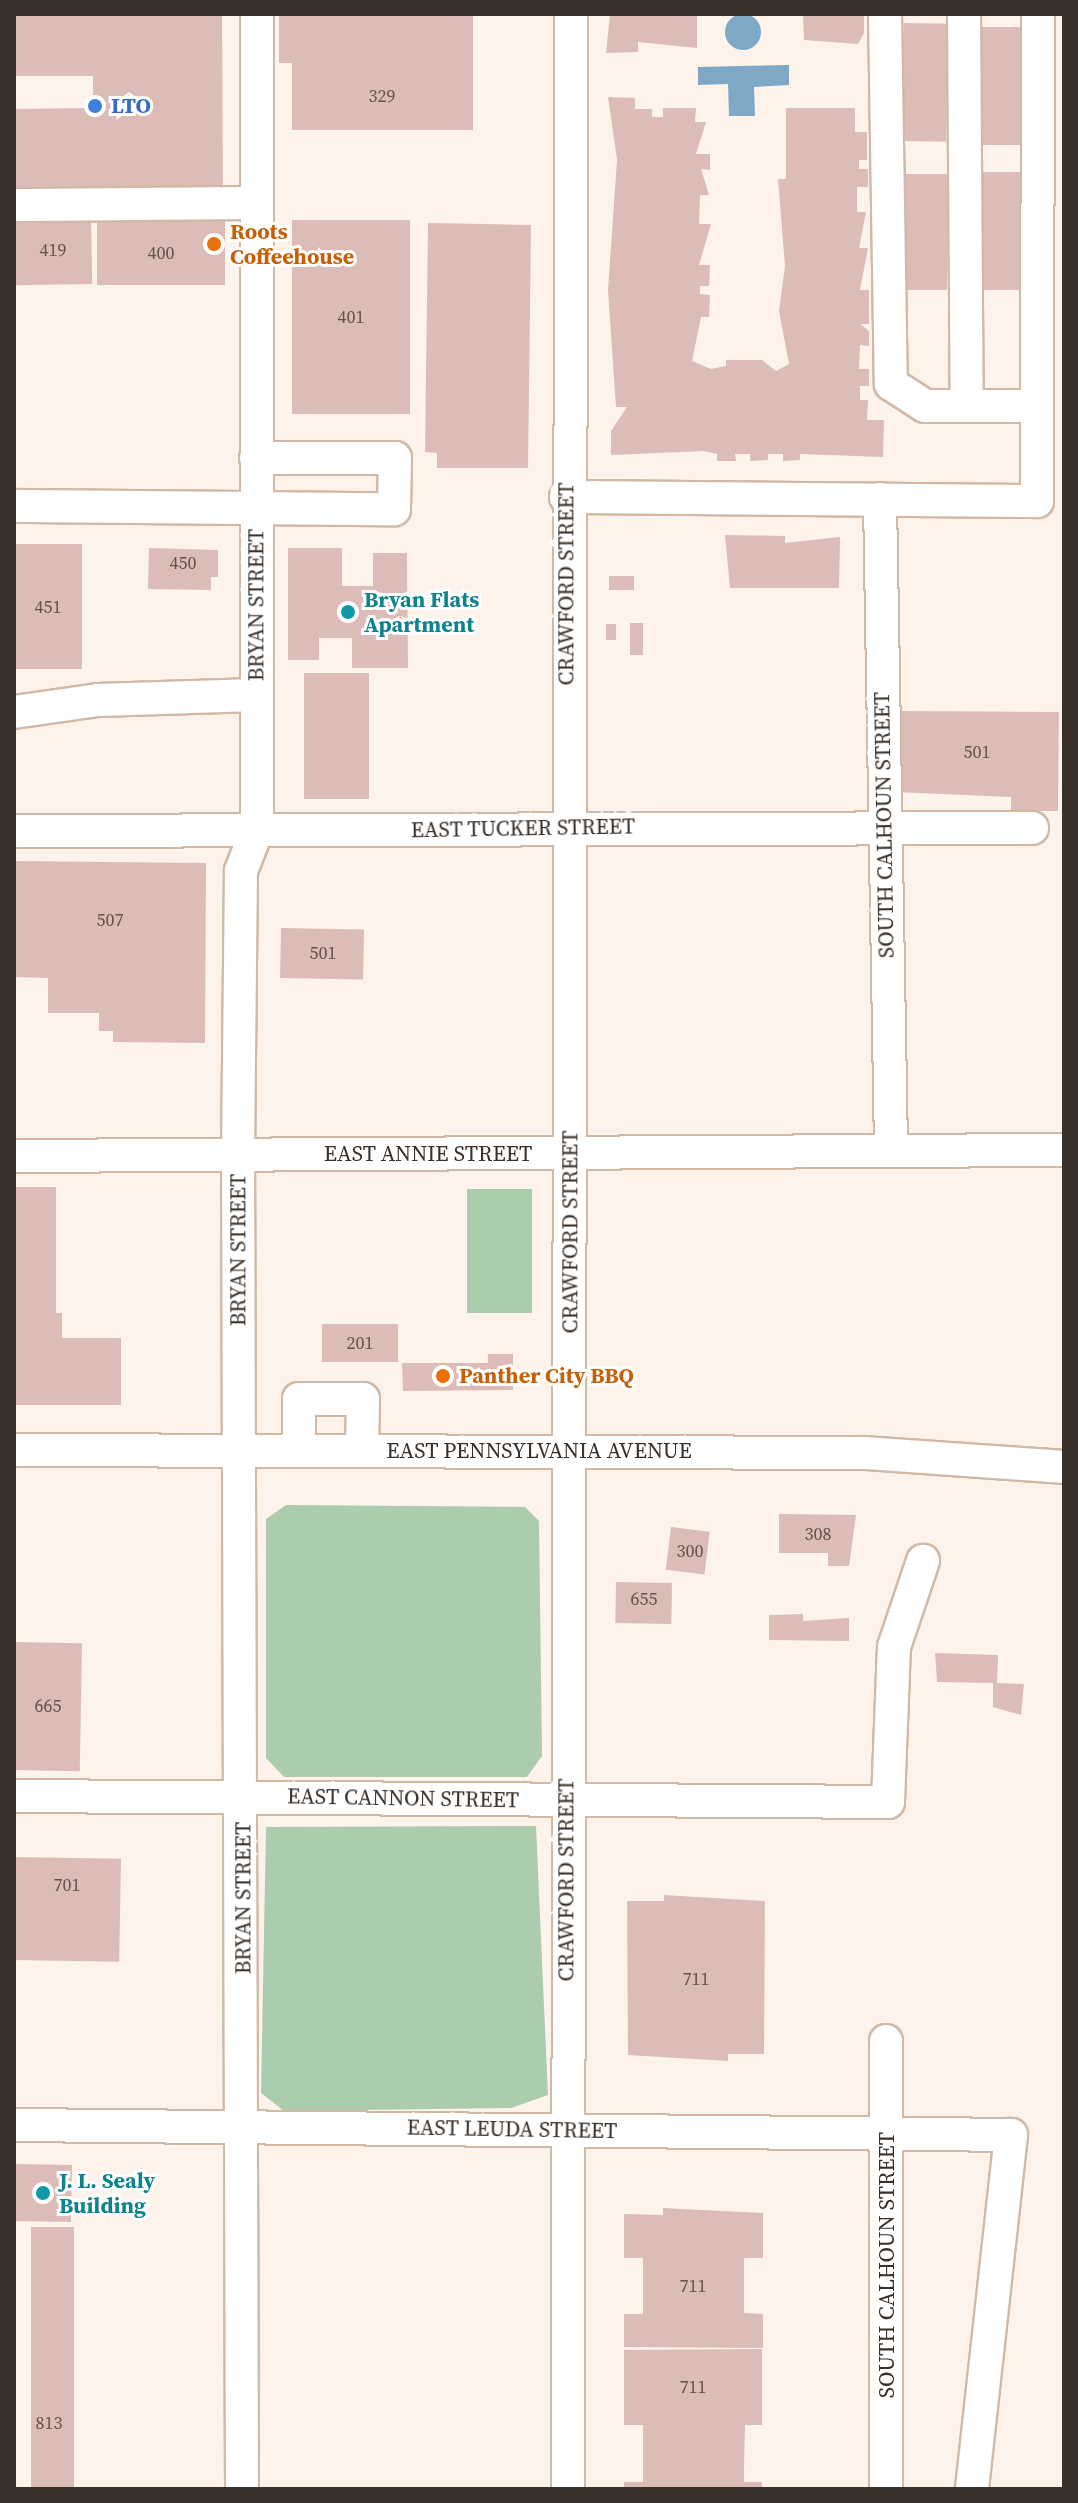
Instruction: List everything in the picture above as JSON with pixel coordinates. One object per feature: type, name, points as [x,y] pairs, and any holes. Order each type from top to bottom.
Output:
[{"type":"street","name":"BRYAN STREET","points":[[242,2489],[243,1797],[238,1155],[241,871],[257,830],[257,14]]},
{"type":"street","name":"CRAWFORD STREET","points":[[568,2489],[566,1800],[571,1153],[566,827],[566,497],[573,167],[571,14]]},
{"type":"street","points":[[885,14],[886,366],[891,384],[911,403],[1037,406]]},
{"type":"street","points":[[964,14],[967,406]]},
{"type":"street","points":[[566,497],[1050,502],[1037,406],[1038,14]]},
{"type":"street","points":[[14,205],[257,203]]},
{"type":"street","points":[[14,506],[394,509],[395,458],[256,458]]},
{"type":"street","name":"SOUTH CALHOUN STREET","points":[[880,499],[883,828],[891,1151]]},
{"type":"street","points":[[14,712],[98,700],[256,695]]},
{"type":"street","name":"EAST TUCKER STREET","points":[[14,831],[1032,828]]},
{"type":"street","name":"EAST ANNIE STREET","points":[[14,1156],[1064,1150]]},
{"type":"street","points":[[299,1450],[299,1399],[363,1399],[362,1450]]},
{"type":"street","name":"EAST PENNSYLVANIA AVENUE","points":[[14,1450],[865,1453],[1064,1467]]},
{"type":"street","name":"EAST CANNON STREET","points":[[14,1796],[888,1802],[894,1647],[923,1561]]},
{"type":"street","name":"SOUTH CALHOUN STREET","points":[[886,2041],[886,2489]]},
{"type":"street","name":"EAST LEUDA STREET","points":[[14,2125],[1011,2135],[972,2489]]},
{"type":"green space","points":[[467,1189],[532,1189],[532,1313],[467,1313]]},
{"type":"green space","points":[[286,1505],[525,1507],[539,1521],[542,1756],[527,1777],[284,1777],[266,1758],[266,1519]]},
{"type":"green space","points":[[536,1826],[548,2095],[511,2108],[284,2111],[261,2093],[266,1827]]},
{"type":"water","points":[[743,14],[756,19],[761,32],[756,45],[743,50],[730,45],[725,32],[730,19]]},
{"type":"water","points":[[789,65],[789,85],[754,87],[755,116],[729,116],[728,84],[698,85],[698,67]]},
{"type":"building","points":[[14,14],[222,14],[223,197],[14,198],[14,109],[93,108],[93,76],[14,76]]},
{"type":"building","points":[[473,14],[473,130],[292,130],[292,63],[279,63],[279,15]]},
{"type":"building","points":[[610,14],[697,14],[697,48],[638,42],[638,52],[606,53]]},
{"type":"building","points":[[803,14],[864,14],[864,33],[858,44],[804,40]]},
{"type":"building","points":[[904,23],[948,24],[946,142],[902,141]]},
{"type":"building","points":[[981,27],[1028,27],[1028,145],[981,145]]},
{"type":"building","points":[[608,97],[635,98],[635,109],[652,109],[652,117],[663,117],[663,108],[696,108],[695,122],[706,122],[696,154],[710,154],[710,170],[701,169],[709,195],[700,195],[699,224],[711,224],[699,265],[710,265],[709,286],[700,286],[700,294],[710,295],[709,317],[701,317],[692,361],[711,369],[726,366],[726,360],[762,360],[776,371],[789,364],[779,311],[785,266],[778,179],[786,179],[786,108],[855,108],[855,132],[867,132],[867,160],[859,160],[859,169],[868,169],[868,187],[857,187],[857,212],[866,212],[859,248],[868,248],[860,290],[869,290],[869,324],[860,324],[869,331],[869,346],[860,345],[859,369],[869,369],[869,386],[860,386],[860,400],[868,400],[867,420],[884,420],[883,457],[800,454],[800,460],[783,461],[783,454],[768,454],[768,460],[750,461],[750,454],[735,454],[736,461],[717,461],[717,454],[704,451],[611,455],[611,431],[627,407],[616,407],[608,290],[617,160]]},
{"type":"building","points":[[980,172],[1026,172],[1026,290],[980,290]]},
{"type":"building","points":[[900,174],[947,174],[947,290],[900,290]]},
{"type":"building","points":[[91,216],[92,284],[15,285],[14,217]]},
{"type":"building","points":[[292,220],[410,220],[410,414],[292,414]]},
{"type":"building","points":[[97,221],[225,221],[225,285],[97,285]]},
{"type":"building","points":[[428,223],[531,225],[528,468],[437,468],[437,453],[425,452]]},
{"type":"building","points":[[725,535],[785,536],[785,543],[840,537],[839,588],[730,588]]},
{"type":"building","points":[[14,544],[82,544],[82,669],[14,669]]},
{"type":"building","points":[[149,548],[218,550],[218,577],[211,577],[211,590],[148,589]]},
{"type":"building","name":"Bryan Flats Apartment","points":[[288,548],[342,548],[342,586],[373,586],[373,553],[407,553],[408,668],[352,668],[352,638],[319,638],[319,660],[288,660]]},
{"type":"building","points":[[609,576],[634,576],[634,590],[609,590]]},
{"type":"building","points":[[630,623],[643,623],[643,655],[630,655]]},
{"type":"building","points":[[606,624],[616,624],[616,640],[606,640]]},
{"type":"building","points":[[304,673],[369,673],[369,799],[304,799]]},
{"type":"building","points":[[896,711],[1059,712],[1058,811],[1011,811],[1011,797],[895,792]]},
{"type":"building","points":[[14,861],[206,863],[205,1043],[113,1042],[113,1031],[99,1031],[99,1013],[48,1013],[48,978],[14,977]]},
{"type":"building","points":[[281,928],[364,929],[363,979],[280,978]]},
{"type":"building","points":[[14,1187],[56,1187],[56,1313],[62,1313],[62,1338],[121,1338],[121,1405],[14,1405]]},
{"type":"building","points":[[322,1324],[398,1324],[398,1362],[322,1362]]},
{"type":"building","points":[[488,1354],[513,1354],[513,1390],[403,1391],[402,1363],[488,1363]]},
{"type":"building","points":[[779,1514],[856,1515],[849,1566],[828,1566],[828,1553],[779,1553]]},
{"type":"building","points":[[671,1527],[710,1532],[704,1574],[666,1570]]},
{"type":"building","points":[[616,1582],[672,1583],[671,1624],[615,1623]]},
{"type":"building","points":[[803,1614],[803,1621],[849,1618],[849,1641],[769,1640],[769,1615]]},
{"type":"building","points":[[14,1642],[82,1643],[80,1771],[14,1770]]},
{"type":"building","points":[[935,1653],[998,1655],[997,1683],[1024,1684],[1021,1715],[993,1707],[993,1683],[937,1682]]},
{"type":"building","points":[[14,1857],[121,1859],[119,1962],[14,1960]]},
{"type":"building","points":[[664,1895],[765,1901],[764,2054],[728,2054],[728,2061],[628,2055],[627,1901],[664,1901]]},
{"type":"building","name":"J. L. Sealy Building","points":[[14,2164],[72,2165],[71,2222],[14,2221]]},
{"type":"building","points":[[663,2208],[763,2213],[763,2258],[744,2258],[744,2313],[763,2314],[763,2348],[624,2347],[624,2314],[643,2314],[643,2258],[624,2258],[624,2214],[663,2215]]},
{"type":"building","points":[[31,2227],[74,2227],[74,2489],[31,2489]]},
{"type":"building","points":[[762,2349],[762,2425],[745,2425],[744,2482],[762,2482],[762,2489],[624,2489],[624,2482],[643,2482],[643,2425],[624,2425],[624,2350]]},
{"type":"place","name":"LTO","points":[[95,106]]},
{"type":"place","name":"Roots Coffeehouse","points":[[214,244]]},
{"type":"place","name":"Bryan Flats Apartment","points":[[348,612]]},
{"type":"place","name":"Panther City BBQ","points":[[443,1376]]},
{"type":"place","name":"J. L. Sealy Building","points":[[43,2193]]}]
